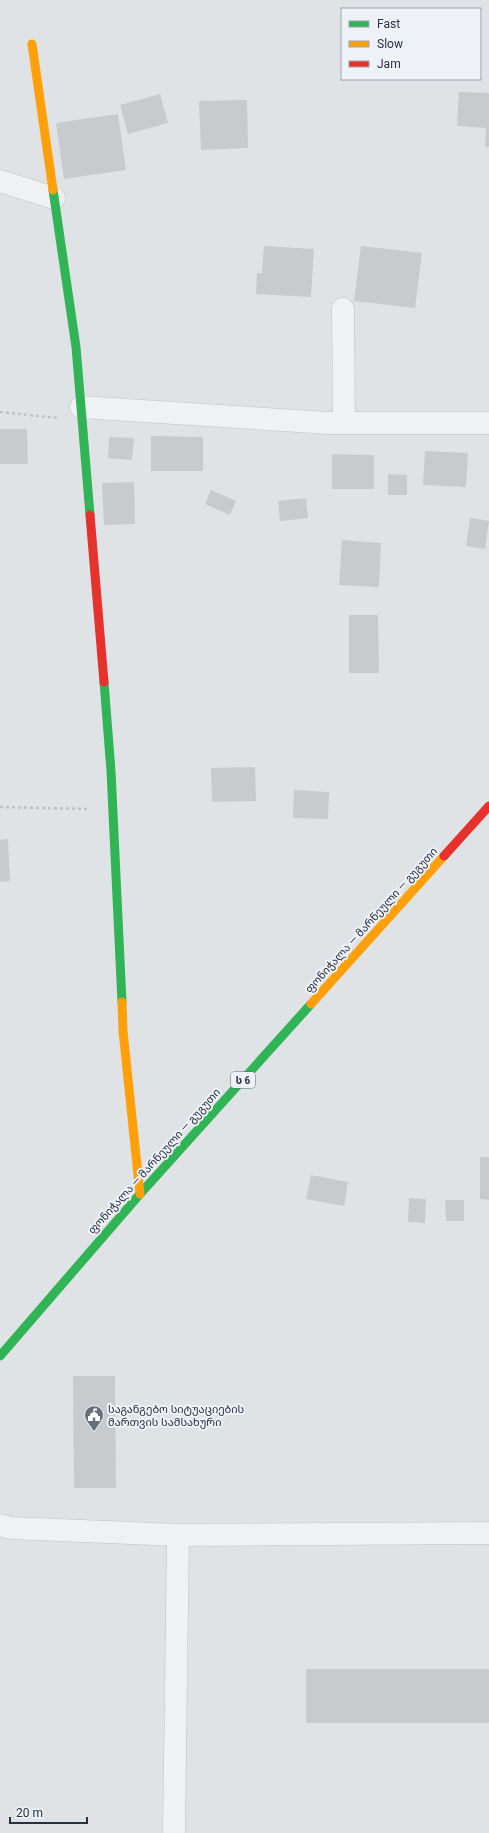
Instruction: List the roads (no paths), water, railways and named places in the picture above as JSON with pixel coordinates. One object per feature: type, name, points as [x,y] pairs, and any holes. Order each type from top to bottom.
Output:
[{"type":"main road","points":[[32,44],[76,347],[98,600],[113,809],[123,1031],[140,1194]]},
{"type":"main road","name":"ფონიჭალა — მარნეული — გუგუთი","points":[[0,1356],[140,1194],[489,806]]},
{"type":"street","points":[[0,181],[54,198]]},
{"type":"street","points":[[343,308],[344,423]]},
{"type":"street","points":[[82,414],[344,423],[489,422]]},
{"type":"street","points":[[0,1525],[11,1528],[178,1535],[489,1533]]},
{"type":"street","points":[[174,1833],[178,1535]]},
{"type":"place","name":"საგანგებო სიტუაციების მართვის სამსახური","points":[[94,1432]]}]
